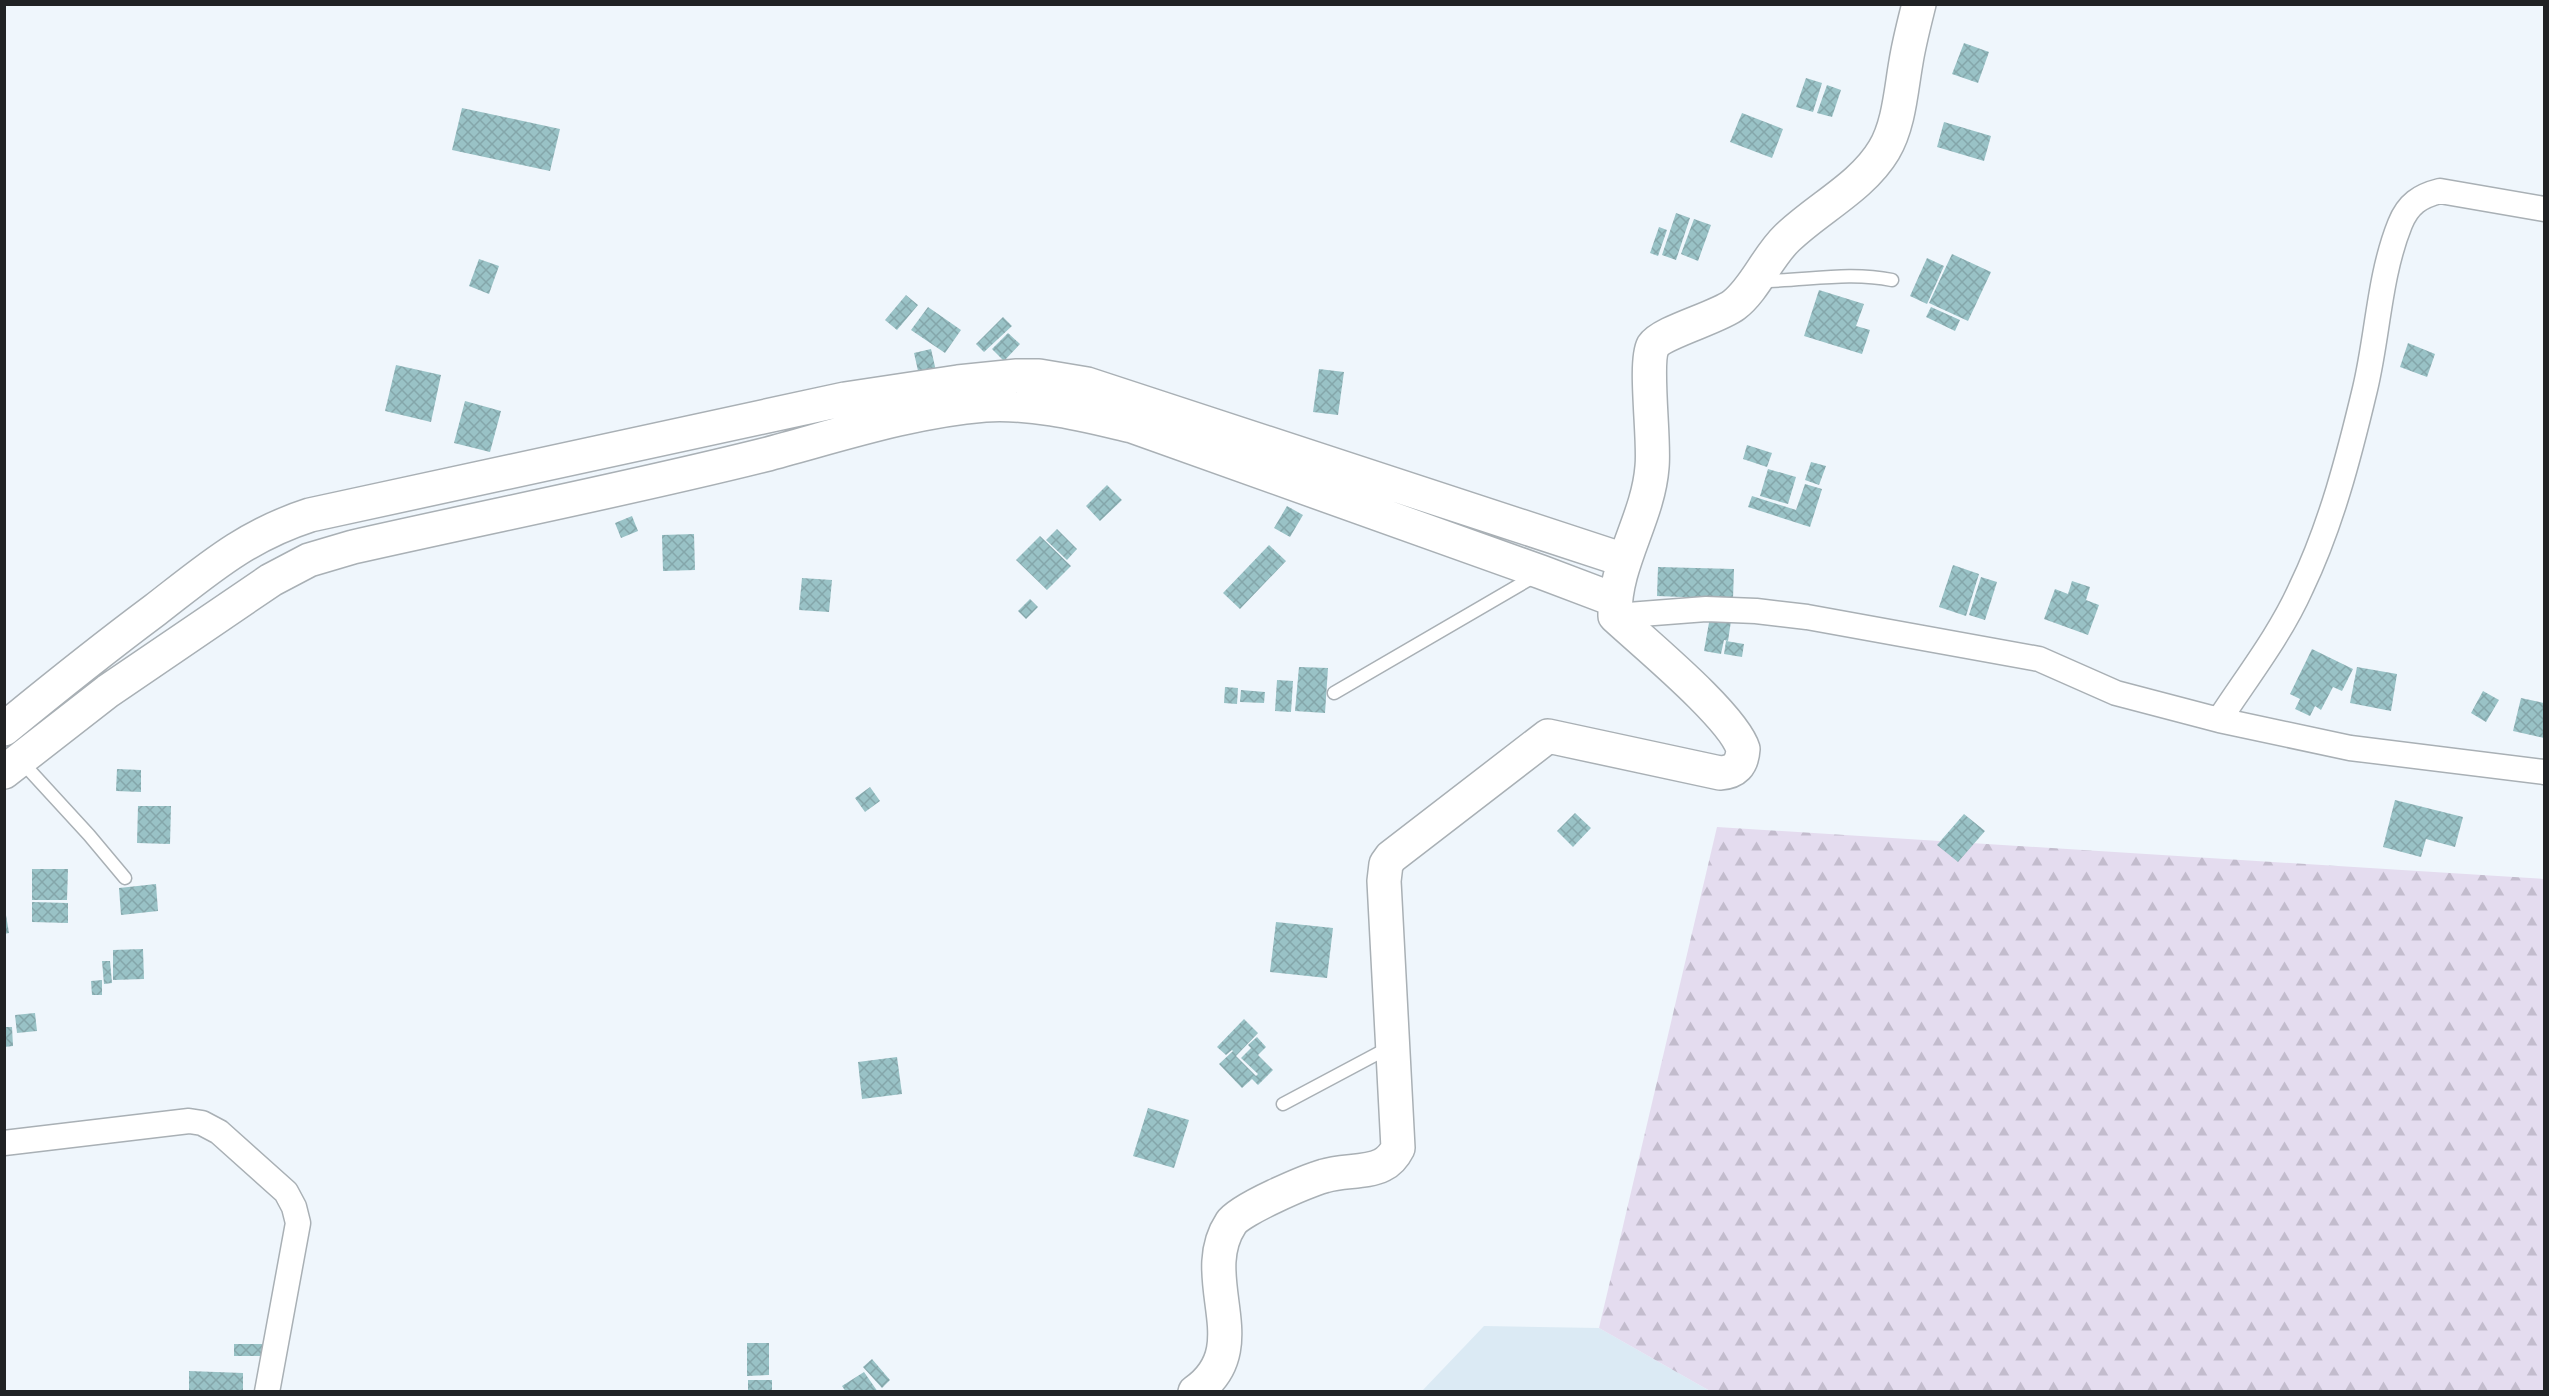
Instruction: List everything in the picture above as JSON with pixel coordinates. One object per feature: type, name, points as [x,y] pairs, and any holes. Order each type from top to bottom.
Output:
[{"type":"street","points":[[1615,608],[1624,560],[1650,488],[1654,442],[1649,366],[1654,344],[1730,307],[1743,296],[1788,237],[1850,187],[1884,152],[1892,130],[1919,4]]},
{"type":"street","points":[[2219,720],[2301,590],[2317,550],[2341,479],[2363,399],[2384,284],[2400,224],[2406,211],[2423,195],[2440,191],[2544,209]]},
{"type":"street","points":[[4,729],[227,554],[264,532],[310,515],[845,399],[958,382],[1039,376],[1087,384],[1624,560]]},
{"type":"street","points":[[12,766],[108,691],[246,596],[287,570],[309,560],[353,547],[763,455],[848,432],[950,409],[986,405],[1013,405],[1070,411],[1132,426],[1541,572],[1615,608],[1733,730],[1743,749],[1739,765],[1732,772],[1720,773],[1548,736],[1401,848],[1386,864],[1384,872],[1398,1148],[1393,1156],[1380,1166],[1324,1176],[1261,1203],[1231,1223],[1222,1249],[1218,1276],[1226,1329],[1226,1345],[1215,1374],[1195,1392]]},
{"type":"street","points":[[1615,608],[1756,611],[1807,617],[2040,659],[2116,693],[2219,720],[2350,748],[2544,772]]},
{"type":"street","points":[[87,662],[108,691]]},
{"type":"street","points":[[4,1143],[189,1121],[202,1123],[219,1132],[286,1192],[294,1207],[298,1223],[267,1392]]},
{"type":"lane","points":[[1753,281],[1844,276],[1874,276],[1892,280]]},
{"type":"lane","points":[[1334,693],[1541,572]]},
{"type":"lane","points":[[12,766],[89,835],[125,878]]},
{"type":"lane","points":[[1283,1104],[1394,1045]]},
{"type":"shaded area","points":[[1484,1326],[1599,1328],[1710,1391],[1421,1392]]},
{"type":"green space","points":[[1717,827],[2544,879],[2544,1391],[1710,1391],[1599,1328]]},
{"type":"building","points":[[1964,43],[1989,52],[1978,83],[1952,74]]},
{"type":"building","points":[[1806,78],[1822,83],[1813,112],[1796,107]]},
{"type":"building","points":[[1827,85],[1841,90],[1832,117],[1817,113]]},
{"type":"building","points":[[462,108],[560,129],[550,171],[452,150]]},
{"type":"building","points":[[1742,113],[1783,129],[1772,158],[1730,142]]},
{"type":"building","points":[[1944,122],[1991,136],[1984,161],[1937,147]]},
{"type":"building","points":[[1676,213],[1690,218],[1676,260],[1662,255]]},
{"type":"building","points":[[1694,219],[1711,225],[1698,261],[1681,254]]},
{"type":"building","points":[[1659,227],[1667,230],[1658,256],[1650,253]]},
{"type":"building","points":[[1952,254],[1991,272],[1968,321],[1929,303]]},
{"type":"building","points":[[1927,258],[1944,266],[1927,304],[1910,296]]},
{"type":"building","points":[[479,259],[499,266],[489,294],[469,286]]},
{"type":"building","points":[[1819,290],[1864,304],[1856,326],[1870,330],[1862,354],[1804,336]]},
{"type":"building","points":[[906,295],[918,305],[897,330],[885,320]]},
{"type":"building","points":[[928,307],[961,330],[945,353],[911,330]]},
{"type":"building","points":[[1931,307],[1960,320],[1955,331],[1926,317]]},
{"type":"building","points":[[1003,317],[1012,326],[984,352],[976,344]]},
{"type":"building","points":[[1008,333],[1020,344],[1004,361],[992,349]]},
{"type":"building","points":[[2408,343],[2435,354],[2427,377],[2400,367]]},
{"type":"building","points":[[931,349],[936,371],[919,375],[914,353]]},
{"type":"building","points":[[396,365],[441,375],[431,422],[385,411]]},
{"type":"building","points":[[1319,369],[1344,372],[1338,415],[1313,412]]},
{"type":"building","points":[[465,401],[501,411],[490,452],[454,443]]},
{"type":"building","points":[[1747,445],[1772,453],[1767,467],[1743,459]]},
{"type":"building","points":[[1811,462],[1826,466],[1819,485],[1805,480]]},
{"type":"building","points":[[1768,469],[1796,477],[1788,504],[1760,496]]},
{"type":"building","points":[[1805,484],[1822,489],[1810,527],[1748,507],[1752,496],[1796,510]]},
{"type":"building","points":[[1107,485],[1122,500],[1100,521],[1086,506]]},
{"type":"building","points":[[1287,506],[1303,515],[1290,537],[1274,528]]},
{"type":"building","points":[[632,516],[638,531],[621,538],[615,523]]},
{"type":"building","points":[[1057,529],[1077,549],[1067,560],[1046,540]]},
{"type":"building","points":[[694,534],[695,570],[663,571],[662,535]]},
{"type":"building","points":[[1040,536],[1071,566],[1047,590],[1016,560]]},
{"type":"building","points":[[1269,545],[1286,561],[1240,609],[1223,593]]},
{"type":"building","points":[[1953,565],[1979,574],[1966,616],[1939,607]]},
{"type":"building","points":[[1658,567],[1734,569],[1733,599],[1657,596]]},
{"type":"building","points":[[1981,577],[1997,582],[1985,620],[1969,615]]},
{"type":"building","points":[[802,578],[832,580],[829,612],[799,610]]},
{"type":"building","points":[[2072,581],[2090,587],[2086,600],[2099,605],[2088,635],[2044,619],[2055,589],[2068,594]]},
{"type":"building","points":[[1030,599],[1038,607],[1026,619],[1018,611]]},
{"type":"building","points":[[1710,617],[1731,621],[1728,641],[1724,640],[1721,654],[1704,651]]},
{"type":"building","points":[[1726,641],[1744,644],[1742,657],[1724,654]]},
{"type":"building","points":[[2312,649],[2353,669],[2342,691],[2333,687],[2321,710],[2315,706],[2310,716],[2295,709],[2300,699],[2290,694]]},
{"type":"building","points":[[1299,667],[1328,668],[1325,713],[1295,711]]},
{"type":"building","points":[[2357,667],[2397,674],[2391,711],[2350,703]]},
{"type":"building","points":[[1277,680],[1293,681],[1291,712],[1275,711]]},
{"type":"building","points":[[1225,687],[1238,688],[1237,704],[1224,703]]},
{"type":"building","points":[[1241,690],[1265,692],[1264,703],[1240,702]]},
{"type":"building","points":[[2483,691],[2499,700],[2486,722],[2471,713]]},
{"type":"building","points":[[2521,698],[2544,703],[2544,738],[2513,731]]},
{"type":"building","points":[[117,769],[141,770],[141,792],[116,791]]},
{"type":"building","points":[[870,787],[880,801],[865,812],[855,798]]},
{"type":"building","points":[[2395,800],[2463,817],[2455,847],[2426,839],[2421,857],[2383,847]]},
{"type":"building","points":[[138,806],[171,806],[170,844],[137,843]]},
{"type":"building","points":[[1575,813],[1591,828],[1573,847],[1557,831]]},
{"type":"building","points":[[1964,814],[1985,831],[1958,862],[1937,845]]},
{"type":"building","points":[[32,869],[68,869],[67,900],[32,900]]},
{"type":"building","points":[[156,884],[158,911],[121,915],[119,888]]},
{"type":"building","points":[[32,902],[68,903],[68,923],[32,922]]},
{"type":"building","points":[[4,903],[9,933],[4,934]]},
{"type":"building","points":[[1276,922],[1333,928],[1327,978],[1270,972]]},
{"type":"building","points":[[143,949],[144,979],[113,980],[113,950]]},
{"type":"building","points":[[102,961],[110,961],[112,983],[104,984]]},
{"type":"building","points":[[102,980],[102,995],[92,995],[91,981]]},
{"type":"building","points":[[35,1013],[37,1031],[17,1033],[15,1015]]},
{"type":"building","points":[[1244,1019],[1258,1033],[1236,1056],[1256,1076],[1258,1074],[1241,1058],[1251,1048],[1248,1045],[1257,1037],[1266,1047],[1258,1055],[1273,1070],[1258,1085],[1252,1079],[1242,1088],[1219,1064],[1233,1051],[1226,1055],[1217,1047]]},
{"type":"building","points":[[4,1027],[12,1027],[13,1046],[4,1047]]},
{"type":"building","points":[[897,1057],[902,1094],[862,1099],[858,1062]]},
{"type":"building","points":[[1148,1108],[1189,1120],[1174,1168],[1133,1156]]},
{"type":"building","points":[[747,1343],[769,1343],[769,1375],[747,1376]]},
{"type":"building","points":[[234,1344],[265,1344],[265,1356],[234,1356]]},
{"type":"building","points":[[872,1359],[890,1380],[882,1388],[863,1367]]},
{"type":"building","points":[[189,1371],[243,1373],[243,1392],[189,1392]]},
{"type":"building","points":[[864,1372],[878,1392],[846,1392],[842,1386]]},
{"type":"building","points":[[748,1380],[772,1380],[772,1392],[748,1392]]}]
